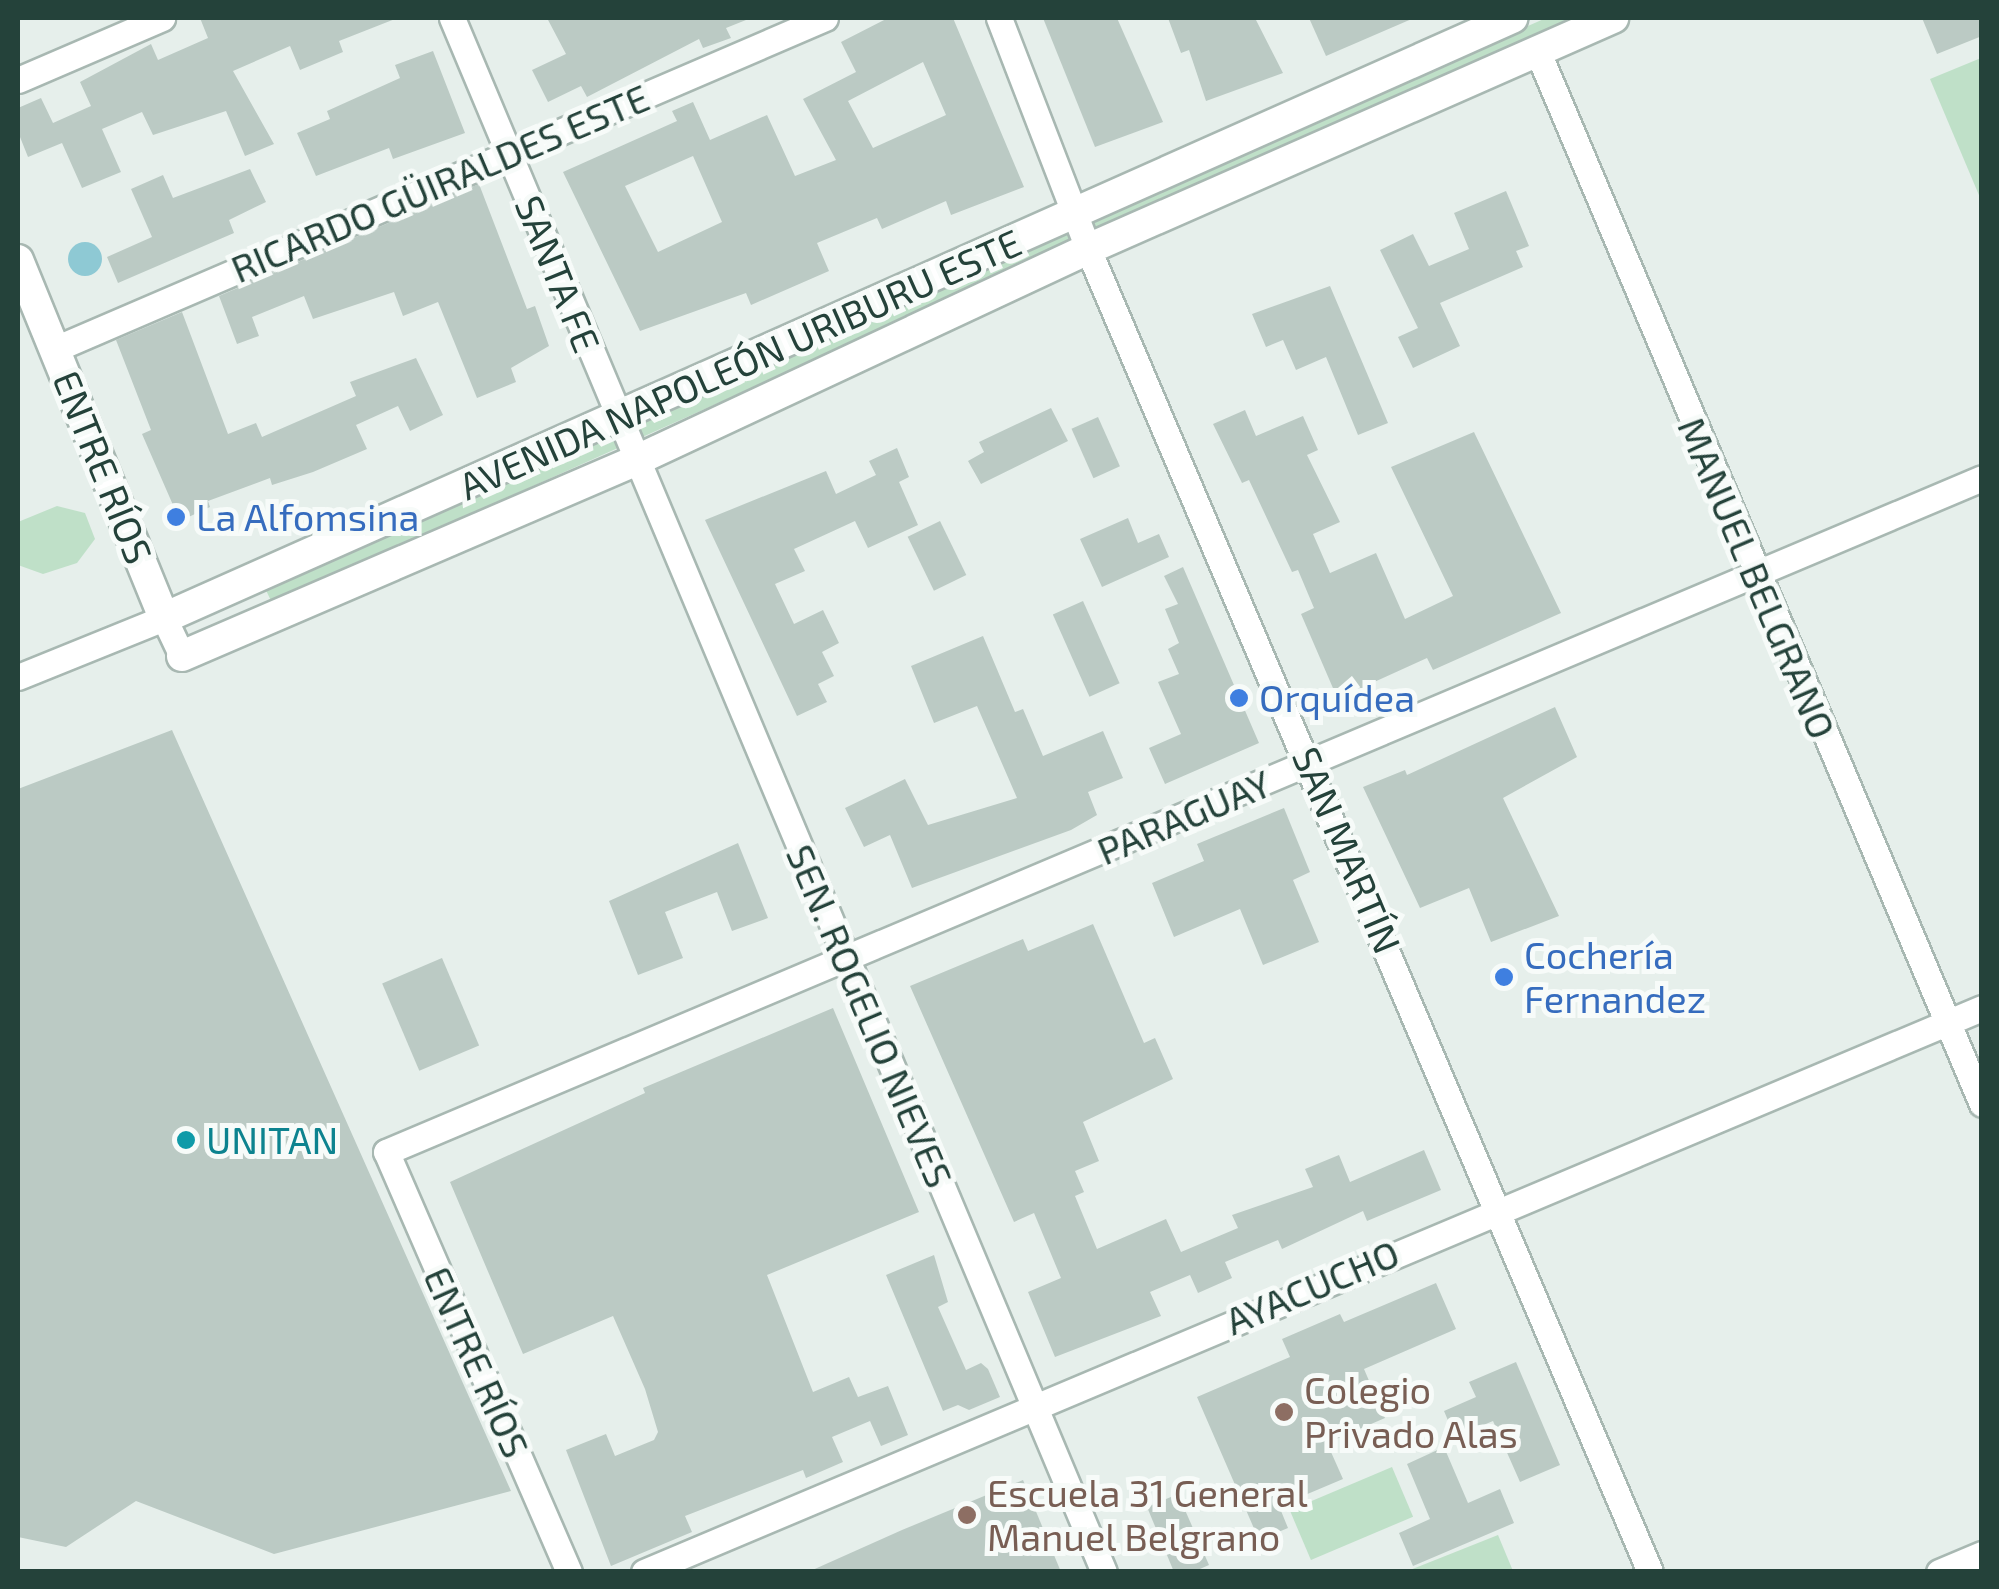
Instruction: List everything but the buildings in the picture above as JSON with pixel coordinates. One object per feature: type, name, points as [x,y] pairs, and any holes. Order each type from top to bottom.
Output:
[{"type":"main road","name":"AVENIDA NAPOLEÓN URIBURU ESTE","points":[[164,618],[618,420],[1512,18]]},
{"type":"main road","name":"AVENIDA NAPOLEÓN URIBURU ESTE","points":[[182,656],[635,461],[1088,249],[1612,18]]},
{"type":"main road","name":"ENTRE RÍOS","points":[[18,260],[164,618]]},
{"type":"street","points":[[18,80],[162,18]]},
{"type":"street","name":"SANTA FE","points":[[452,18],[635,461]]},
{"type":"street","name":"RICARDO GÜIRALDES ESTE","points":[[55,349],[824,18]]},
{"type":"street","name":"SAN MARTÍN","points":[[998,18],[1088,249],[1311,764],[1650,1572]]},
{"type":"street","name":"MANUEL BELGRANO","points":[[1537,50],[1753,572],[1982,1104]]},
{"type":"street","name":"SEN. ROGELIO NIEVES","points":[[635,461],[1104,1572]]},
{"type":"street","name":"PARAGUAY","points":[[386,1152],[1982,478]]},
{"type":"street","points":[[164,618],[182,656]]},
{"type":"street","name":"AVENIDA NAPOLEÓN URIBURU ESTE","points":[[18,676],[164,618]]},
{"type":"street","name":"AYACUCHO","points":[[644,1572],[1498,1207],[1982,1008]]},
{"type":"street","name":"ENTRE RÍOS","points":[[386,1152],[569,1572]]},
{"type":"street","points":[[1939,1572],[1982,1554]]},
{"type":"green space","points":[[1546,18],[1578,18],[272,603],[265,588]]},
{"type":"green space","points":[[1981,58],[1981,200],[1930,79]]},
{"type":"green space","points":[[57,506],[85,513],[95,539],[77,563],[43,574],[18,565],[18,522]]},
{"type":"green space","points":[[1392,1467],[1413,1517],[1311,1560],[1290,1510]]},
{"type":"green space","points":[[1498,1535],[1513,1571],[1410,1570]]},
{"type":"water","points":[[85,242],[97,247],[102,259],[97,271],[85,276],[73,271],[68,259],[73,247]]},
{"type":"place","name":"La Alfomsina","points":[[176,517]]},
{"type":"place","name":"Orquídea","points":[[1239,698]]},
{"type":"place","name":"Cochería Fernandez","points":[[1504,977]]},
{"type":"place","name":"UNITAN","points":[[186,1140]]},
{"type":"place","name":"Colegio Privado Alas","points":[[1284,1412]]},
{"type":"place","name":"Escuela 31 General Manuel Belgrano","points":[[967,1515]]}]
